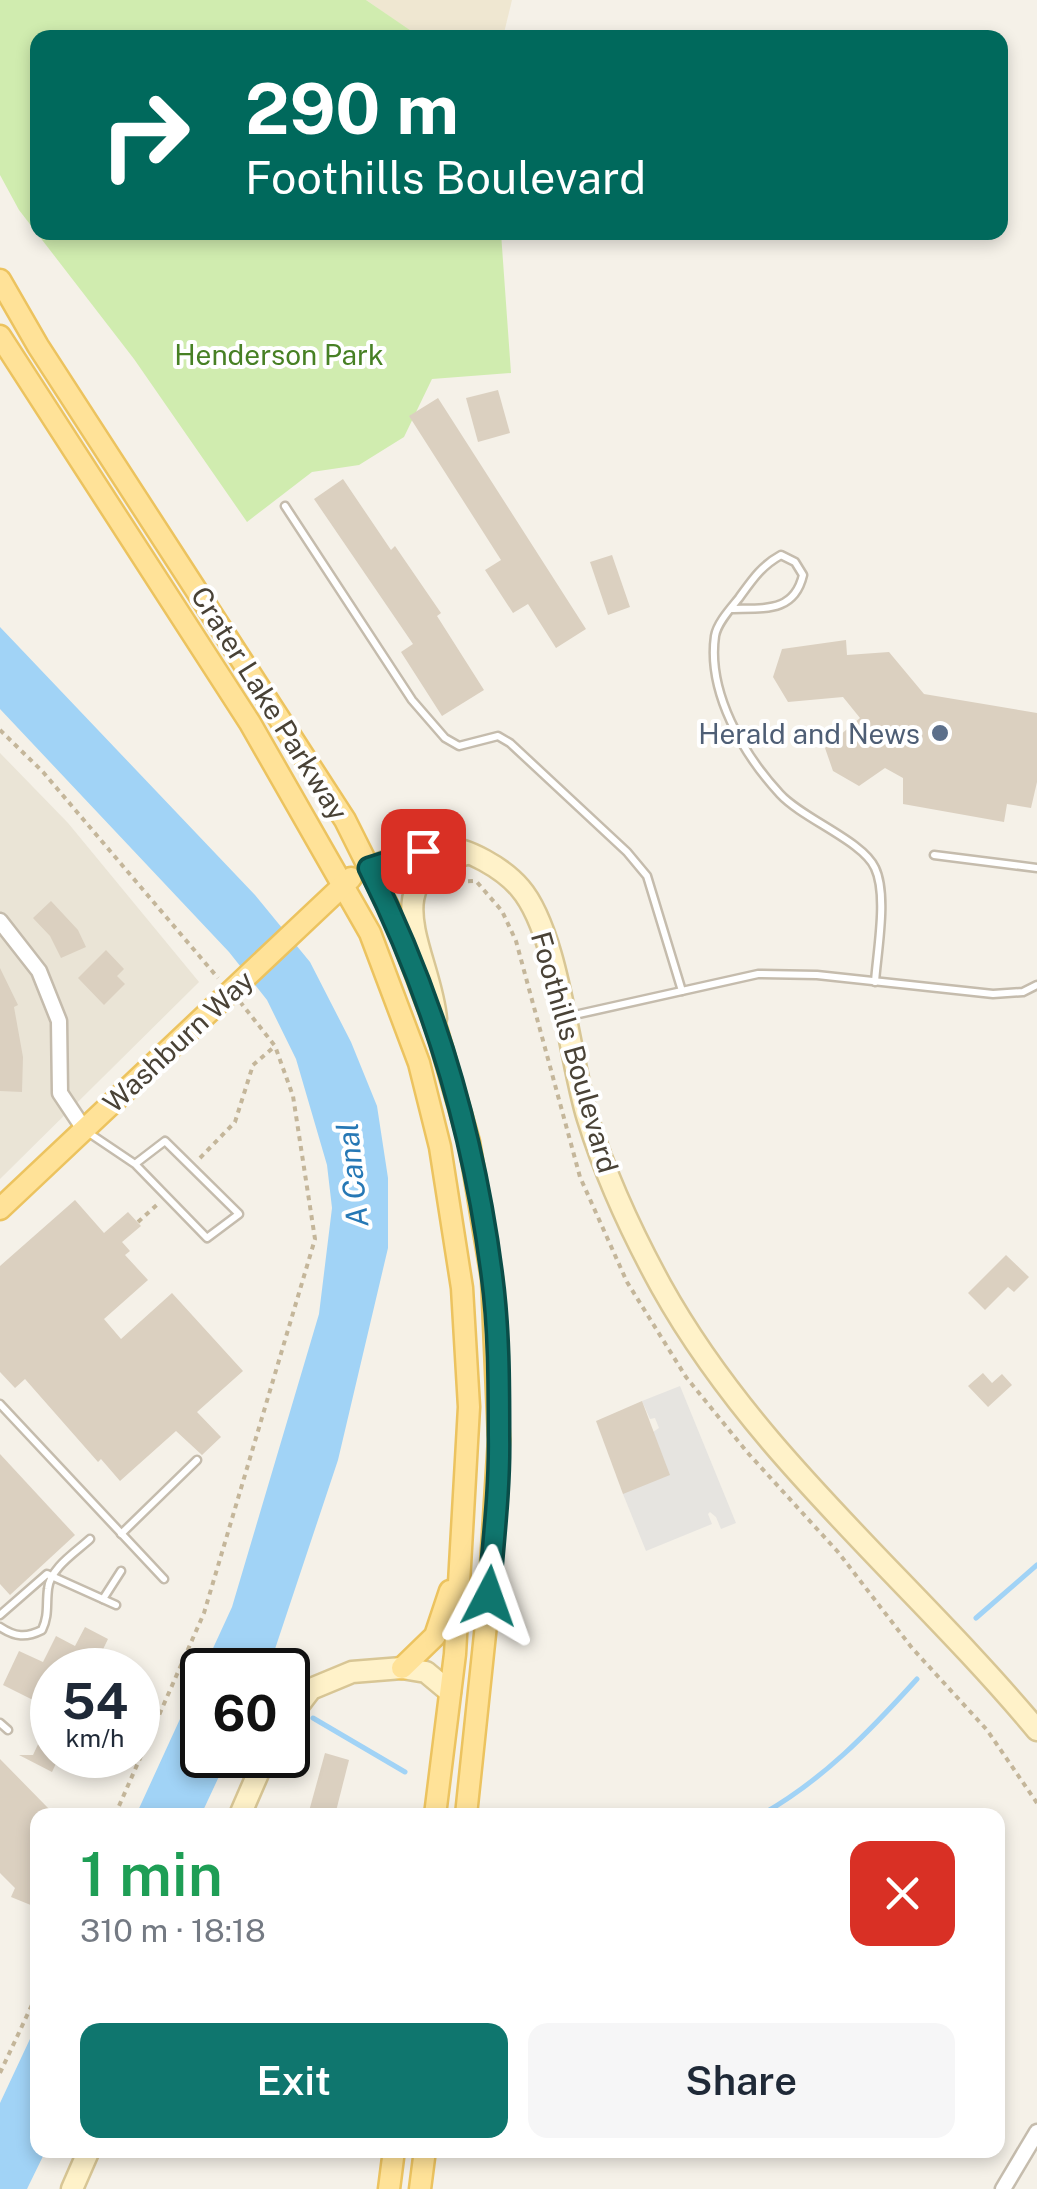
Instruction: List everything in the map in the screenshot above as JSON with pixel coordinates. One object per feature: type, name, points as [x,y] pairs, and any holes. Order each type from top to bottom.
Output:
[{"type":"main road","name":"Crater Lake Parkway","points":[[0,280],[38,346],[345,820],[370,933],[419,1064],[440,1147],[462,1288],[468,1387],[450,1692],[436,1808]]},
{"type":"main road","name":"Crater Lake Parkway","points":[[0,336],[250,723],[356,876],[397,924],[436,1030],[469,1142],[492,1278],[499,1439],[489,1596],[467,1808]]},
{"type":"main road","name":"Foothills Boulevard","points":[[356,876],[404,856],[443,847],[505,871],[524,892],[544,931],[587,1118],[610,1180],[688,1333],[728,1392],[782,1454],[1037,1730]]},
{"type":"main road","points":[[436,1030],[434,991],[410,912],[415,886],[424,876],[466,854]]},
{"type":"main road","name":"Washburn Way","points":[[0,1209],[356,876]]},
{"type":"main road","points":[[402,1668],[435,1636],[446,1609],[461,1546]]},
{"type":"main road","points":[[310,1690],[352,1672],[402,1668],[426,1672],[450,1692]]},
{"type":"main road","points":[[243,1808],[256,1778]]},
{"type":"main road","points":[[72,2189],[86,2158]]},
{"type":"main road","points":[[389,2189],[393,2158]]},
{"type":"main road","points":[[420,2189],[424,2158]]},
{"type":"street","points":[[0,920],[39,971],[46,988],[58,1021],[60,1092],[84,1130]]},
{"type":"street","points":[[1004,2189],[1037,2132]]},
{"type":"lane","points":[[285,506],[412,700],[445,738],[459,746],[498,736],[510,743],[627,852],[647,876],[682,991]]},
{"type":"lane","points":[[730,609],[767,608],[789,602],[800,590],[803,575],[795,562],[781,556],[762,566],[730,609],[715,632],[716,676],[730,720],[781,795],[811,820],[866,855],[876,869],[880,892],[875,982]]},
{"type":"lane","points":[[934,854],[1037,868]]},
{"type":"lane","points":[[564,1018],[758,974],[817,975],[993,994],[1023,992],[1037,986]]},
{"type":"lane","points":[[84,1130],[134,1164],[208,1238],[239,1214],[165,1141],[134,1164]]},
{"type":"lane","points":[[0,1404],[164,1579]]},
{"type":"lane","points":[[121,1534],[196,1460]]},
{"type":"lane","points":[[0,1627],[12,1635],[30,1636],[42,1630],[48,1616],[52,1577],[90,1538]]},
{"type":"lane","points":[[103,1599],[120,1571]]},
{"type":"lane","points":[[0,1616],[45,1574],[116,1605]]},
{"type":"lane","points":[[0,1723],[8,1730]]},
{"type":"path","points":[[191,1167],[235,1122],[253,1065],[275,1046]]},
{"type":"path","points":[[138,1222],[166,1196]]},
{"type":"path","points":[[0,2074],[30,2009]]},
{"type":"shaded area","points":[[366,0],[512,0],[505,30],[409,30]]},
{"type":"shaded area","points":[[0,753],[68,823],[199,982],[0,1179]]},
{"type":"shaded area","points":[[680,1386],[736,1523],[721,1529],[710,1512],[712,1524],[646,1551],[623,1494],[653,1432],[659,1428],[642,1401]]},
{"type":"green space","name":"Henderson Park","points":[[0,0],[366,0],[410,30],[30,30],[30,224],[0,175]]},
{"type":"green space","name":"Henderson Park","points":[[42,240],[502,240],[511,373],[432,379],[404,437],[359,465],[312,472],[247,522],[134,359]]},
{"type":"water","name":"A Canal","points":[[0,627],[255,895],[310,962],[351,1042],[377,1106],[388,1178],[388,1248],[338,1460],[275,1648],[213,1648],[232,1607],[319,1314],[332,1208],[327,1165],[296,1059],[267,1000],[229,952],[0,709]]},
{"type":"water","points":[[180,1719],[180,1778],[218,1778],[204,1808],[139,1808],[153,1778],[160,1778],[160,1763]]},
{"type":"water","points":[[30,2039],[30,2158],[42,2158],[27,2189],[0,2189],[0,2103]]},
{"type":"building","points":[[498,390],[510,433],[478,442],[466,398]]},
{"type":"building","points":[[438,398],[586,629],[556,648],[528,604],[513,613],[485,570],[501,560],[409,416]]},
{"type":"building","points":[[343,479],[391,550],[395,546],[441,613],[437,616],[484,690],[442,716],[401,652],[413,644],[314,499]]},
{"type":"building","points":[[612,555],[630,607],[608,615],[590,562]]},
{"type":"building","name":"Herald and News","points":[[846,640],[847,655],[889,652],[924,694],[1037,713],[1037,782],[1031,808],[1007,804],[1004,822],[903,804],[903,778],[885,768],[859,786],[833,771],[825,748],[860,718],[843,697],[788,702],[773,677],[782,649]]},
{"type":"building","points":[[51,901],[78,930],[86,947],[61,958],[50,936],[33,918]]},
{"type":"building","points":[[106,950],[124,969],[117,976],[125,984],[104,1005],[78,978]]},
{"type":"building","points":[[0,968],[18,1005],[14,1007],[23,1057],[22,1092],[0,1091]]},
{"type":"building","points":[[75,1200],[104,1233],[128,1212],[141,1226],[122,1242],[130,1251],[125,1255],[148,1280],[104,1319],[121,1339],[172,1293],[243,1371],[197,1412],[221,1437],[202,1455],[176,1431],[120,1481],[101,1459],[98,1462],[25,1379],[15,1388],[0,1372],[0,1266]]},
{"type":"building","points":[[1006,1255],[1029,1277],[1014,1292],[1008,1287],[985,1310],[968,1293]]},
{"type":"building","points":[[983,1373],[992,1383],[1002,1374],[1012,1385],[988,1407],[968,1386]]},
{"type":"building","points":[[642,1401],[670,1475],[623,1494],[596,1421]]},
{"type":"building","points":[[0,1454],[75,1535],[10,1595],[0,1584]]},
{"type":"building","points":[[85,1627],[108,1639],[104,1648],[50,1648],[56,1636],[75,1646]]},
{"type":"building","points":[[19,1651],[30,1656],[30,1698],[3,1685]]},
{"type":"building","points":[[325,1753],[349,1760],[337,1808],[310,1808]]},
{"type":"building","points":[[0,1759],[48,1808],[30,1808],[30,1905],[11,1897],[15,1888],[0,1873]]},
{"type":"waterway","points":[[976,1618],[1037,1565]]},
{"type":"waterway","points":[[772,1808],[844,1754],[917,1679]]},
{"type":"waterway","points":[[313,1718],[405,1772]]},
{"type":"place","name":"Herald and News","points":[[940,733]]},
{"type":"route","points":[[423,851],[369,868],[397,924],[429,1006],[469,1142],[492,1278],[499,1439],[489,1596]]}]
